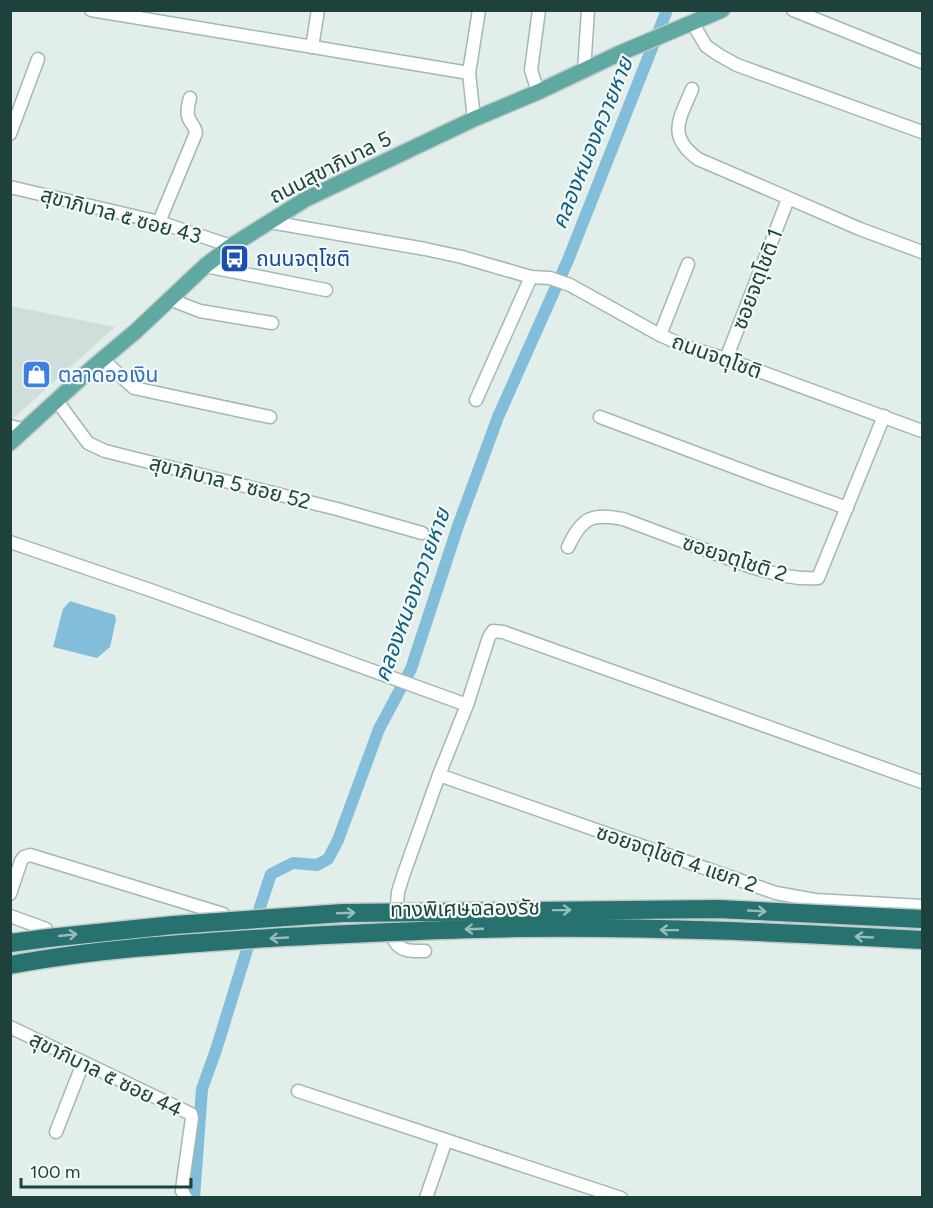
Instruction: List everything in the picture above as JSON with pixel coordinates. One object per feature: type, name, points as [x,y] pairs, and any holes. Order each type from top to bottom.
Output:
[{"type":"highway","name":"ทางพิเศษฉลองรัช","points":[[10,943],[174,925],[343,913],[717,909],[922,919]]},
{"type":"highway","name":"ทางพิเศษฉลองรัช","points":[[10,965],[53,957],[186,943],[354,933],[519,928],[714,930],[922,940]]},
{"type":"main road","name":"ถนนสุขาภิบาล 5","points":[[10,443],[18,428],[57,401],[205,266],[231,246],[306,199],[474,119],[722,10]]},
{"type":"street","points":[[91,10],[469,73]]},
{"type":"street","points":[[312,47],[318,10]]},
{"type":"street","points":[[474,119],[469,73],[479,10]]},
{"type":"street","points":[[538,92],[531,70],[539,10]]},
{"type":"street","points":[[793,10],[922,62]]},
{"type":"street","points":[[584,71],[587,11]]},
{"type":"street","points":[[693,24],[706,46],[737,65],[922,132]]},
{"type":"street","points":[[10,134],[38,59]]},
{"type":"street","points":[[692,89],[678,124],[678,132],[685,147],[698,159],[860,229],[922,252]]},
{"type":"street","points":[[159,222],[196,133],[187,111],[190,98]]},
{"type":"street","name":"สุขาภิบาล ๕ ซอย 43","points":[[10,187],[159,222],[231,246]]},
{"type":"street","name":"ซอยจตุโชติ 1","points":[[726,359],[788,198]]},
{"type":"street","name":"ถนนจตุโชติ","points":[[270,222],[425,249],[570,285],[660,335],[687,347],[922,430]]},
{"type":"street","points":[[660,335],[688,264]]},
{"type":"street","points":[[205,266],[326,290]]},
{"type":"street","points":[[476,400],[531,277]]},
{"type":"street","points":[[169,299],[200,311],[272,323]]},
{"type":"street","points":[[103,360],[134,388],[270,417]]},
{"type":"street","name":"สุขาภิบาล 5 ซอย 52","points":[[57,401],[88,443],[105,451],[337,509],[422,533]]},
{"type":"street","name":"ซอยจตุโชติ 2","points":[[568,547],[575,532],[583,523],[594,517],[605,515],[623,519],[751,567],[792,578],[818,578],[884,416]]},
{"type":"street","points":[[600,417],[847,508]]},
{"type":"street","points":[[10,542],[153,591],[467,705]]},
{"type":"street","points":[[424,951],[410,951],[396,945],[394,940],[398,892],[467,705],[489,637],[494,631],[503,632],[921,778]]},
{"type":"street","name":"ซอยจตุโชติ 4 แยก 2","points":[[440,775],[776,893],[815,900],[922,906]]},
{"type":"street","points":[[10,894],[13,877],[21,861],[30,855],[223,914]]},
{"type":"street","points":[[10,916],[46,929]]},
{"type":"street","name":"สุขาภิบาล ๕ ซอย 44","points":[[10,1027],[191,1114],[182,1191],[186,1197]]},
{"type":"street","points":[[56,1132],[83,1063]]},
{"type":"street","points":[[298,1091],[621,1197]]},
{"type":"street","points":[[426,1197],[446,1140]]},
{"type":"shaded area","name":"ตลาดออเงิน","points":[[11,306],[115,327],[11,420]]},
{"type":"water","points":[[70,601],[115,615],[110,647],[97,658],[53,647],[63,609]]},
{"type":"waterway","name":"คลองหนองควายหาย","points":[[194,1198],[202,1089],[271,874],[293,863],[317,865],[328,859],[338,840],[379,729],[411,669],[458,526],[498,417],[568,260],[667,10]]},
{"type":"place","name":"ถนนจตุโชติ","points":[[235,258]]},
{"type":"place","name":"ตลาดออเงิน","points":[[37,374]]}]
